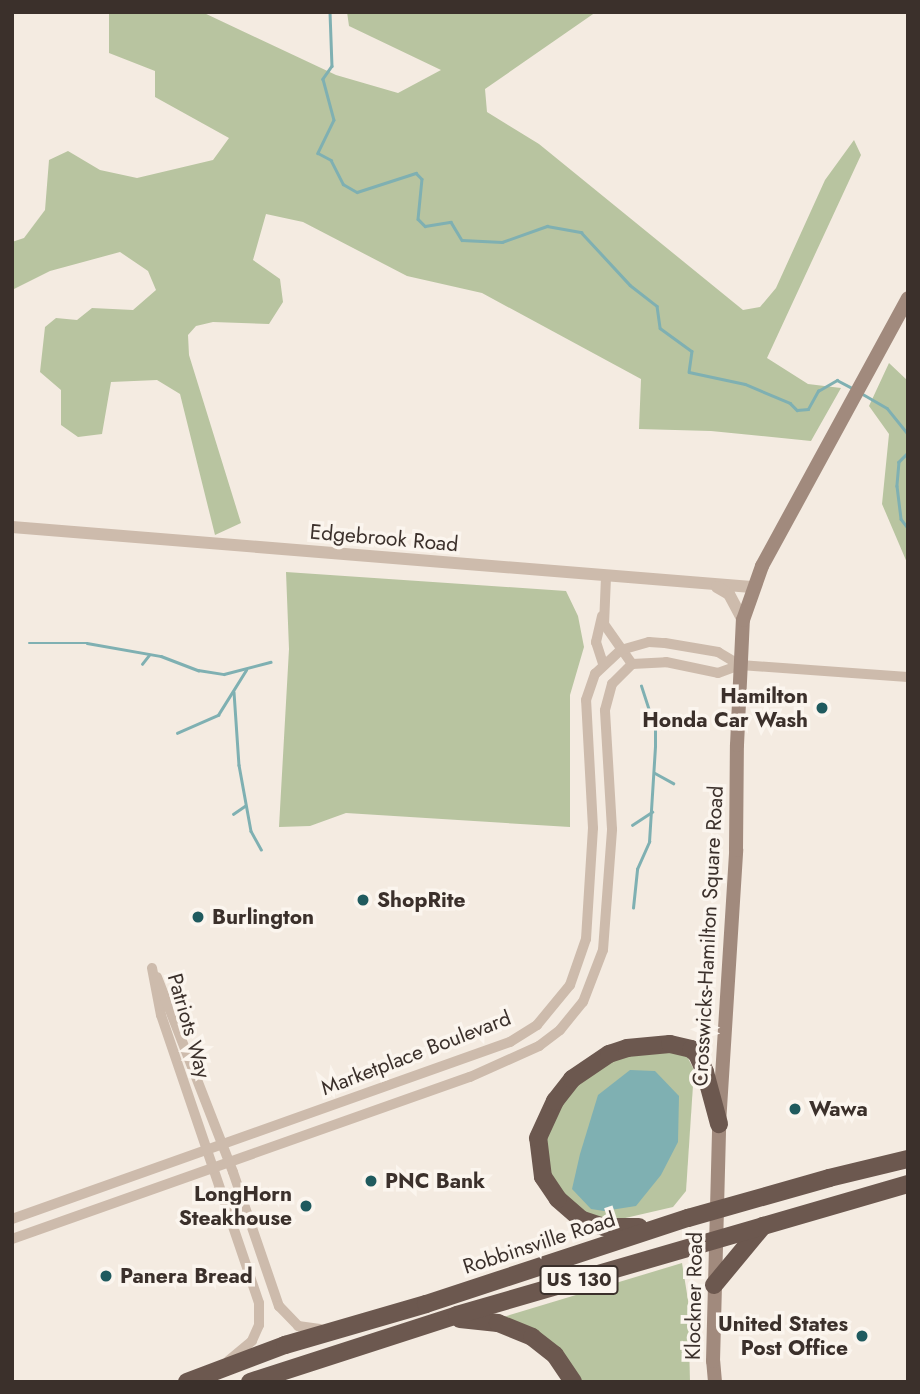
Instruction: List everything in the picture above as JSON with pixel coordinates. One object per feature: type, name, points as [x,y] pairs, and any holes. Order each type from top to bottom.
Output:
[{"type":"highway","points":[[667,1225],[604,1227],[573,1214],[543,1177],[538,1138],[544,1121],[572,1079],[609,1054],[646,1045],[670,1044],[697,1054],[719,1124]]},
{"type":"highway","name":"Robbinsville Road","points":[[187,1382],[340,1329],[667,1225],[908,1159]]},
{"type":"highway","name":"Robbinsville Road","points":[[250,1382],[442,1319],[908,1184]]},
{"type":"highway","points":[[714,1285],[764,1225]]},
{"type":"highway","points":[[442,1319],[468,1318],[498,1323],[532,1337],[555,1355],[573,1382]]},
{"type":"main road","points":[[752,587],[851,399],[908,298]]},
{"type":"main road","name":"Crosswicks-Hamilton Square Road","points":[[717,1210],[719,1124],[736,849],[740,665],[743,620],[752,587]]},
{"type":"main road","name":"Klockner Road","points":[[715,1382],[714,1285],[717,1210]]},
{"type":"street","name":"Edgebrook Road","points":[[12,527],[752,587]]},
{"type":"street","points":[[723,584],[743,580],[762,566]]},
{"type":"street","points":[[603,663],[596,642],[603,614],[606,577]]},
{"type":"street","points":[[703,584],[729,594],[743,620]]},
{"type":"street","points":[[603,614],[608,633],[632,664],[666,662],[718,673],[740,665],[908,677]]},
{"type":"street","name":"Marketplace Boulevard","points":[[12,1219],[510,1042],[537,1025],[558,1003],[580,963],[586,939],[593,828],[586,700],[595,674],[603,663],[621,650],[649,642],[718,652],[740,665]]},
{"type":"street","name":"Marketplace Boulevard","points":[[12,1239],[521,1057],[540,1046],[573,1016],[596,973],[603,950],[608,910],[612,829],[607,697],[617,678],[632,664]]},
{"type":"street","name":"Patriots Way","points":[[215,1371],[252,1341],[260,1314],[162,1015],[152,968],[168,1001],[229,1162],[279,1306],[298,1326],[309,1329],[340,1329]]},
{"type":"green space","points":[[109,12],[202,12],[336,75],[398,93],[441,70],[349,26],[347,12],[596,12],[485,89],[487,112],[539,144],[743,310],[760,307],[776,288],[825,180],[854,140],[861,155],[767,358],[808,384],[841,388],[811,441],[711,431],[639,429],[641,379],[482,293],[407,276],[303,222],[266,214],[253,260],[280,279],[283,302],[269,324],[213,322],[196,326],[188,335],[189,355],[241,523],[215,535],[180,394],[157,380],[111,382],[102,434],[78,437],[61,425],[61,390],[40,372],[45,327],[56,318],[77,320],[92,308],[133,310],[156,290],[148,271],[120,252],[50,271],[12,290],[12,242],[24,238],[45,210],[49,160],[68,151],[100,170],[137,178],[213,160],[229,138],[155,97],[155,71],[109,53]]},
{"type":"green space","points":[[889,363],[908,381],[908,565],[882,504],[889,434],[869,406]]},
{"type":"green space","points":[[286,572],[566,591],[578,616],[584,647],[570,695],[570,827],[346,813],[310,826],[279,827],[289,649]]},
{"type":"green space","points":[[669,1050],[687,1056],[694,1070],[686,1191],[673,1207],[608,1222],[580,1213],[556,1187],[545,1161],[545,1131],[561,1100],[590,1072],[631,1052]]},
{"type":"green space","points":[[682,1263],[688,1300],[690,1382],[580,1382],[500,1318]]},
{"type":"water","points":[[630,1070],[655,1071],[679,1096],[678,1142],[661,1175],[636,1206],[604,1211],[591,1209],[572,1189],[580,1154],[598,1095]]},
{"type":"waterway","points":[[330,12],[332,66],[323,79],[334,120],[318,153],[331,160],[343,184],[357,192],[416,173],[422,179],[418,219],[425,226],[451,222],[462,240],[502,242],[547,226],[581,232],[630,285],[657,306],[660,328],[692,351],[689,372],[745,384],[790,403],[797,410],[808,409],[818,391],[837,380],[852,388]]},
{"type":"waterway","points":[[861,393],[887,408],[908,434]]},
{"type":"waterway","points":[[908,453],[899,462],[897,486],[901,519],[908,528]]},
{"type":"waterway","points":[[29,643],[87,643],[161,656],[198,670],[224,674],[270,662]]},
{"type":"waterway","points":[[142,664],[149,655]]},
{"type":"waterway","points":[[177,733],[218,715],[246,670]]},
{"type":"waterway","points":[[633,908],[637,869],[649,842],[655,746],[655,729],[641,686]]},
{"type":"waterway","points":[[234,692],[239,765],[251,831],[261,849]]},
{"type":"waterway","points":[[655,773],[673,783]]},
{"type":"waterway","points":[[233,814],[245,806]]},
{"type":"waterway","points":[[632,825],[652,812]]},
{"type":"place","name":"Hamilton Honda Car Wash","points":[[822,708]]},
{"type":"place","name":"ShopRite","points":[[363,900]]},
{"type":"place","name":"Burlington","points":[[198,917]]},
{"type":"place","name":"Wawa","points":[[795,1109]]},
{"type":"place","name":"PNC Bank","points":[[371,1181]]},
{"type":"place","name":"LongHorn Steakhouse","points":[[306,1206]]},
{"type":"place","name":"Panera Bread","points":[[106,1276]]},
{"type":"place","name":"United States Post Office","points":[[862,1336]]}]
